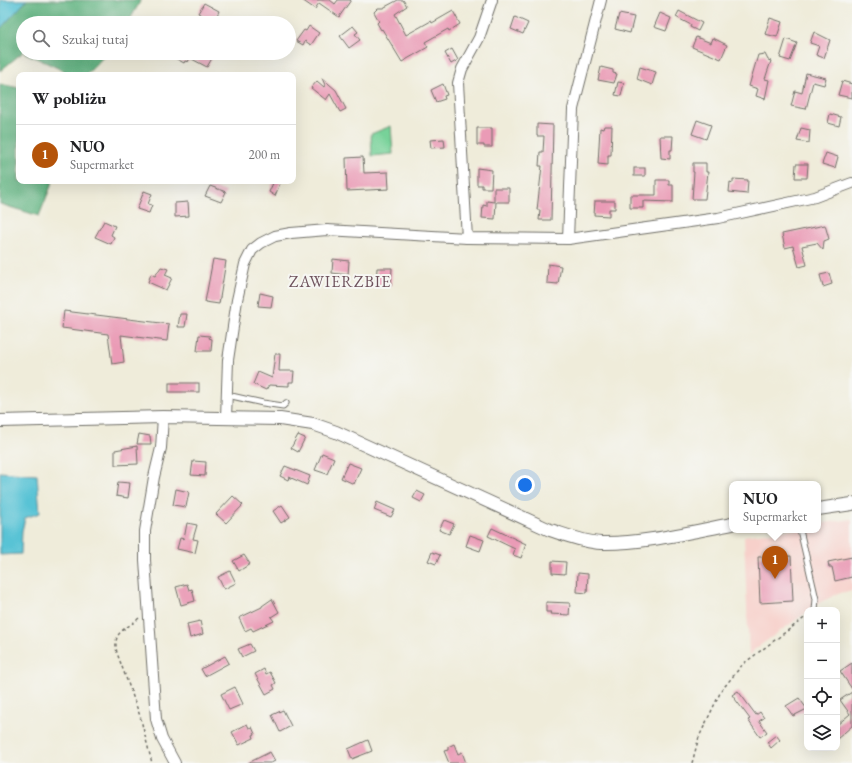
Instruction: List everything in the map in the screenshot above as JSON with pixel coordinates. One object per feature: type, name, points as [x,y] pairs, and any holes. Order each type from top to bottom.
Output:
[{"type":"street","points":[[467,238],[458,82],[462,69],[478,38],[492,0]]},
{"type":"street","points":[[568,239],[573,109],[601,0]]},
{"type":"street","points":[[226,418],[228,360],[241,279],[249,253],[261,243],[275,236],[326,230],[467,238],[568,239],[718,218],[815,197],[852,183]]},
{"type":"street","points":[[163,417],[161,448],[154,477],[145,531],[148,610],[156,719],[162,739],[175,763]]},
{"type":"street","points":[[0,421],[163,417],[280,419],[313,424],[336,432],[550,530],[573,538],[599,543],[624,542],[729,524]]},
{"type":"street","points":[[821,509],[852,504]]},
{"type":"lane","points":[[226,395],[263,404],[283,406],[286,403]]},
{"type":"lane","points":[[801,533],[816,599],[815,607]]},
{"type":"path","points":[[148,610],[138,620],[120,632],[115,643],[117,653],[140,716],[152,763]]},
{"type":"path","points":[[692,763],[699,737],[720,691],[743,664],[804,618]]},
{"type":"shaded area","points":[[852,519],[852,590],[837,594],[814,607],[804,607],[804,614],[755,649],[749,656],[744,536],[766,533],[821,533],[821,524]]},
{"type":"green space","points":[[27,0],[141,0],[132,16],[16,16],[16,58],[0,71],[0,29]]},
{"type":"green space","points":[[40,60],[100,60],[89,72],[66,72]]},
{"type":"green space","points":[[0,84],[16,87],[16,184],[52,184],[39,216],[0,204]]},
{"type":"green space","points":[[391,126],[393,154],[372,156],[371,134]]},
{"type":"water","points":[[0,0],[27,0],[0,29]]},
{"type":"water","points":[[0,472],[37,475],[40,513],[25,518],[22,531],[21,554],[0,555]]},
{"type":"building","points":[[302,0],[330,0],[335,4],[338,0],[351,0],[339,17],[319,3],[315,9]]},
{"type":"building","points":[[398,0],[403,0],[407,6],[395,14],[406,35],[453,11],[460,24],[425,42],[428,47],[402,62],[377,23],[379,21],[374,12],[378,8],[383,8]]},
{"type":"building","points":[[204,3],[219,11],[217,16],[204,16],[198,13]]},
{"type":"building","points":[[679,11],[702,23],[698,31],[690,27],[691,25],[676,17]]},
{"type":"building","points":[[660,13],[671,18],[666,31],[654,27]]},
{"type":"building","points":[[619,14],[634,17],[630,33],[615,29]]},
{"type":"building","points":[[515,17],[528,23],[523,34],[511,29]]},
{"type":"building","points":[[770,18],[782,22],[777,37],[765,34]]},
{"type":"building","points":[[309,26],[319,33],[311,45],[305,41],[303,45],[296,41]]},
{"type":"building","points":[[353,26],[358,32],[355,34],[360,40],[349,48],[340,36]]},
{"type":"building","points":[[814,32],[830,40],[824,58],[816,55],[819,46],[810,43]]},
{"type":"building","points":[[696,37],[711,43],[713,38],[727,45],[721,59],[692,47]]},
{"type":"building","points":[[786,39],[797,43],[790,61],[780,58]]},
{"type":"building","points":[[452,49],[458,60],[451,64],[445,53]]},
{"type":"building","points":[[765,54],[768,60],[771,61],[765,79],[769,80],[765,99],[756,96],[758,89],[749,86],[758,55]]},
{"type":"building","points":[[179,60],[189,60],[188,62],[185,61],[184,63]]},
{"type":"building","points":[[194,60],[211,60],[207,67]]},
{"type":"building","points":[[601,67],[613,70],[613,73],[617,74],[614,83],[598,80]]},
{"type":"building","points":[[640,67],[656,72],[652,85],[637,79]]},
{"type":"building","points":[[806,73],[826,78],[824,85],[813,82],[806,109],[791,106],[795,91],[802,93]]},
{"type":"building","points":[[322,78],[336,90],[346,109],[340,112],[330,94],[326,100],[311,88],[317,81],[324,87],[325,85]]},
{"type":"building","points":[[842,81],[852,84],[852,98],[838,95]]},
{"type":"building","points":[[618,82],[624,83],[621,96],[615,95]]},
{"type":"building","points":[[443,84],[447,95],[444,96],[445,99],[436,102],[431,90]]},
{"type":"building","points":[[830,114],[841,117],[839,126],[828,123]]},
{"type":"building","points":[[697,120],[711,125],[706,139],[692,134]]},
{"type":"building","points":[[537,124],[553,125],[551,220],[539,220],[540,210],[537,210],[542,166],[539,166],[540,152],[543,152],[544,136],[537,136]]},
{"type":"building","points":[[604,126],[612,126],[611,155],[608,155],[608,165],[598,164],[600,128],[603,129]]},
{"type":"building","points":[[477,128],[492,128],[492,147],[477,145]]},
{"type":"building","points":[[801,128],[810,130],[809,143],[797,141]]},
{"type":"building","points":[[660,136],[673,136],[670,159],[661,158]]},
{"type":"building","points":[[444,139],[445,147],[431,148],[430,140]]},
{"type":"building","points":[[826,153],[838,157],[835,168],[822,164]]},
{"type":"building","points":[[363,157],[364,173],[388,172],[389,189],[347,191],[346,158]]},
{"type":"building","points":[[693,163],[706,163],[706,172],[708,172],[705,199],[692,199],[694,172]]},
{"type":"building","points":[[796,164],[808,164],[807,178],[795,178]]},
{"type":"building","points":[[477,168],[492,170],[491,188],[482,188],[482,185],[477,185]]},
{"type":"building","points":[[634,168],[645,168],[645,176],[634,176]]},
{"type":"building","points":[[733,179],[748,180],[747,194],[729,192],[730,182],[733,183]]},
{"type":"building","points":[[656,180],[669,180],[669,185],[673,185],[673,202],[643,201],[643,208],[630,208],[630,195],[656,195]]},
{"type":"building","points":[[273,184],[280,184],[275,196],[269,192]]},
{"type":"building","points":[[210,186],[226,192],[221,202],[205,196]]},
{"type":"building","points":[[494,188],[509,188],[509,202],[496,202],[495,219],[482,218],[483,205],[487,206],[487,201],[494,202]]},
{"type":"building","points":[[144,191],[152,194],[148,204],[152,205],[149,213],[137,209]]},
{"type":"building","points":[[595,201],[615,201],[615,209],[609,209],[609,216],[594,215]]},
{"type":"building","points":[[188,202],[189,216],[175,217],[175,203]]},
{"type":"building","points":[[104,221],[115,226],[111,235],[114,237],[111,244],[95,237]]},
{"type":"building","points":[[825,225],[829,239],[824,241],[823,250],[817,243],[802,246],[807,265],[799,267],[793,246],[785,248],[782,234]]},
{"type":"building","points":[[213,259],[226,261],[219,304],[205,302]]},
{"type":"building","points":[[333,259],[349,261],[348,275],[332,273]]},
{"type":"building","points":[[548,264],[561,266],[558,284],[547,283]]},
{"type":"building","points":[[161,267],[168,269],[165,275],[172,278],[166,290],[148,282],[151,274],[155,276]]},
{"type":"building","points":[[377,268],[392,268],[391,286],[376,285]]},
{"type":"building","points":[[829,273],[832,284],[823,287],[820,275]]},
{"type":"building","points":[[260,293],[273,296],[271,307],[258,306]]},
{"type":"building","points":[[64,311],[169,324],[167,341],[121,335],[124,362],[112,364],[108,334],[62,328]]},
{"type":"building","points":[[180,314],[187,314],[185,327],[178,327]]},
{"type":"building","points":[[199,335],[210,336],[209,338],[212,339],[211,351],[197,351]]},
{"type":"building","points":[[275,354],[280,354],[279,371],[294,371],[293,382],[289,382],[289,386],[269,385],[266,390],[253,384],[258,372],[272,378]]},
{"type":"building","points":[[169,383],[199,383],[199,392],[169,392]]},
{"type":"building","points":[[139,434],[150,436],[151,444],[137,444]]},
{"type":"building","points":[[298,435],[305,438],[298,452],[291,448]]},
{"type":"building","points":[[137,446],[138,464],[115,465],[115,450]]},
{"type":"building","points":[[322,453],[334,458],[327,474],[315,470]]},
{"type":"building","points":[[193,461],[206,462],[205,476],[191,475]]},
{"type":"building","points":[[348,463],[361,468],[354,484],[341,478]]},
{"type":"building","points":[[285,466],[310,476],[307,485],[289,477],[288,480],[280,476]]},
{"type":"building","points":[[118,482],[130,483],[128,498],[116,496]]},
{"type":"building","points":[[176,489],[189,492],[186,507],[173,505]]},
{"type":"building","points":[[417,491],[425,495],[421,502],[413,498]]},
{"type":"building","points":[[233,496],[243,505],[226,523],[216,514]]},
{"type":"building","points":[[377,502],[395,510],[391,517],[374,510]]},
{"type":"building","points":[[282,505],[290,517],[281,523],[273,511]]},
{"type":"building","points":[[444,520],[454,524],[449,534],[439,530]]},
{"type":"building","points":[[187,523],[197,525],[193,539],[198,540],[195,553],[177,549],[180,538],[184,539]]},
{"type":"building","points":[[492,528],[526,544],[521,558],[513,555],[515,549],[488,536]]},
{"type":"building","points":[[470,535],[484,540],[480,551],[466,546]]},
{"type":"building","points":[[432,552],[440,555],[436,564],[428,561]]},
{"type":"building","points":[[244,555],[250,564],[239,571],[233,561]]},
{"type":"building","points":[[791,556],[793,601],[760,603],[758,557]]},
{"type":"building","points":[[852,557],[852,577],[835,581],[832,567],[829,567],[828,562]]},
{"type":"building","points":[[552,561],[566,562],[565,574],[552,573]]},
{"type":"building","points":[[230,571],[236,583],[224,589],[218,577]]},
{"type":"building","points":[[578,573],[588,574],[587,593],[577,592]]},
{"type":"building","points":[[187,584],[189,590],[192,589],[195,601],[181,605],[176,587]]},
{"type":"building","points":[[272,599],[279,612],[271,617],[274,621],[253,631],[251,628],[245,631],[239,618],[262,607]]},
{"type":"building","points":[[546,602],[570,603],[569,615],[550,614],[551,612],[546,612]]},
{"type":"building","points":[[200,621],[203,634],[190,638],[187,624]]},
{"type":"building","points":[[250,644],[254,651],[242,657],[238,649]]},
{"type":"building","points":[[225,656],[229,663],[205,676],[201,669]]},
{"type":"building","points":[[852,663],[852,689],[840,671]]},
{"type":"building","points":[[264,669],[266,674],[270,672],[276,683],[273,685],[275,689],[266,694],[255,674]]},
{"type":"building","points":[[235,687],[243,704],[229,710],[221,694]]},
{"type":"building","points":[[738,691],[756,715],[760,712],[764,718],[759,721],[767,732],[760,737],[748,720],[750,719],[732,695]]},
{"type":"building","points":[[852,692],[852,726],[840,736],[840,722],[850,714],[840,700]]},
{"type":"building","points":[[799,698],[804,705],[804,710],[793,716],[786,706]]},
{"type":"building","points":[[283,710],[291,726],[280,732],[272,715]]},
{"type":"building","points":[[247,724],[249,728],[252,727],[255,734],[253,735],[254,738],[239,745],[232,732]]},
{"type":"building","points":[[776,735],[780,740],[771,748],[767,742]]},
{"type":"building","points":[[368,740],[372,751],[352,759],[348,749]]},
{"type":"building","points":[[454,744],[458,754],[462,752],[466,763],[449,763],[444,751],[448,750],[448,747]]},
{"type":"building","points":[[270,752],[275,761],[271,763],[248,763]]},
{"type":"place","name":"NUO","points":[[775,579]]},
{"type":"district","name":"ZAWIERZBIE","points":[[340,281]]}]
